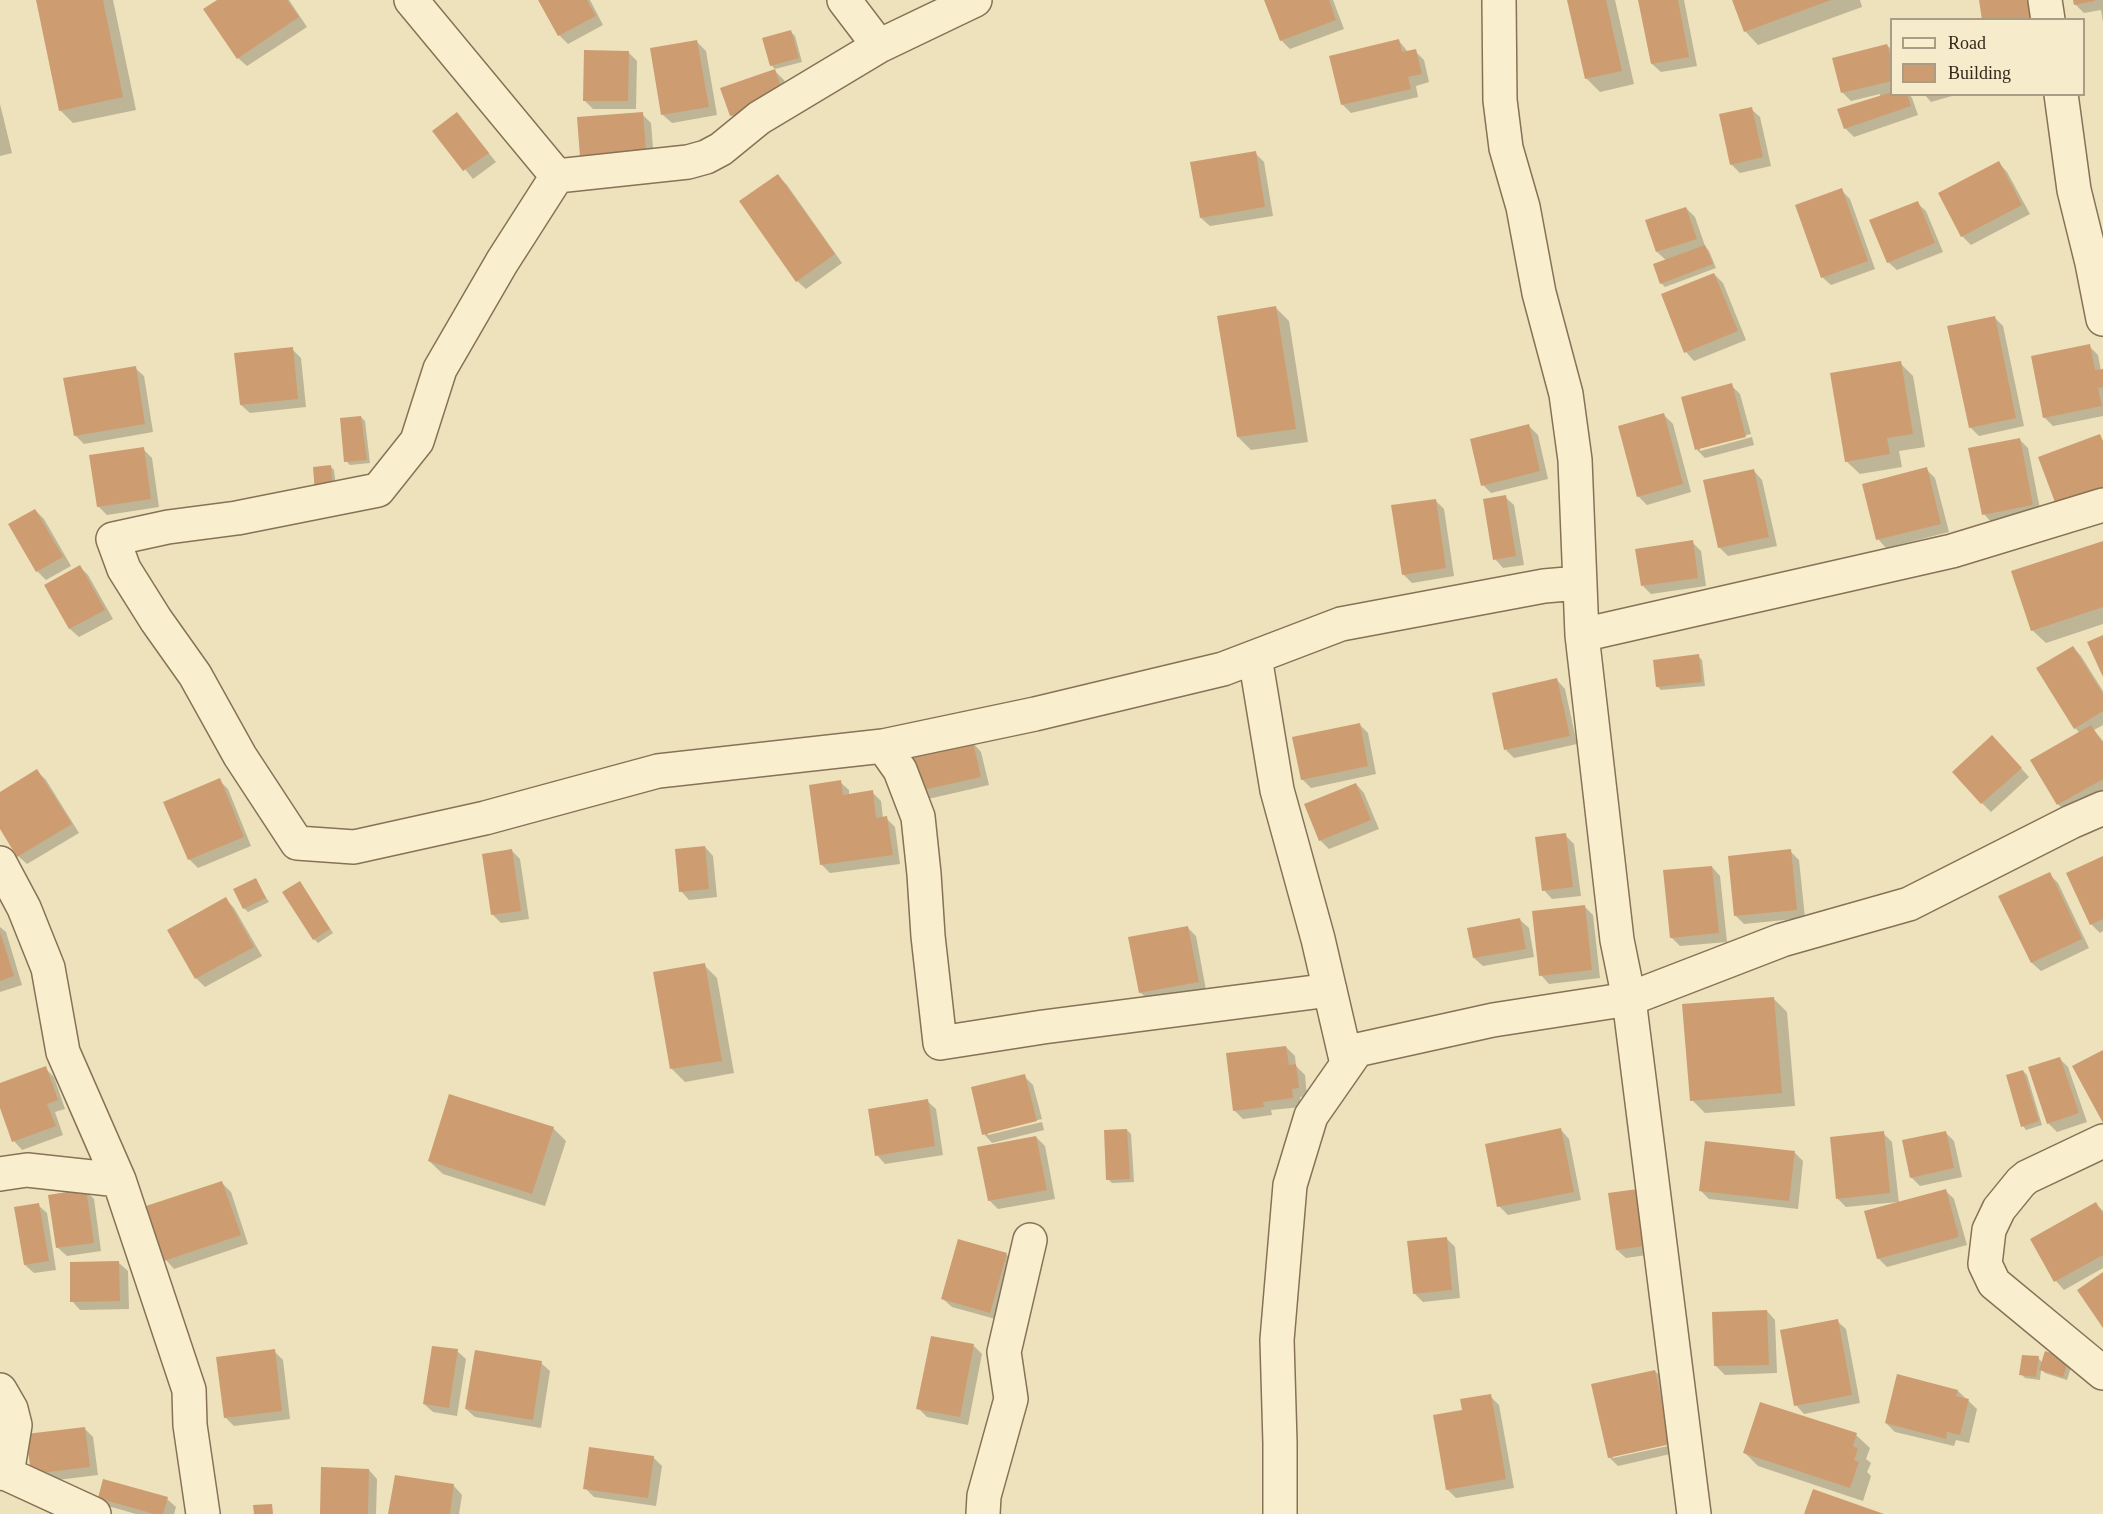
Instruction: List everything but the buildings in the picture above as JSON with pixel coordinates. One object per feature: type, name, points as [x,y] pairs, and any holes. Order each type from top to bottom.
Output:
[{"type":"street","points":[[411,0],[557,176]]},
{"type":"street","points":[[844,0],[879,46]]},
{"type":"street","points":[[557,176],[688,162],[706,157],[721,149],[759,118],[879,46],[975,0]]},
{"type":"street","points":[[1499,0],[1500,100],[1506,148],[1523,207],[1539,293],[1566,394],[1575,460],[1581,634],[1617,940],[1629,999],[1694,1514]]},
{"type":"street","points":[[2045,0],[2048,18]]},
{"type":"street","points":[[2061,96],[2074,190],[2103,319]]},
{"type":"street","points":[[557,176],[502,262],[440,369],[417,441],[378,490],[237,518],[168,527],[113,538],[124,569],[195,675],[240,756],[297,843],[354,847],[485,818],[658,771],[883,746],[1035,714],[1223,669],[1341,624],[1544,586],[1579,583]]},
{"type":"street","points":[[1581,634],[1952,551],[2103,505]]},
{"type":"street","points":[[1255,657],[1277,790],[1318,939],[1347,1064]]},
{"type":"street","points":[[883,746],[900,770],[918,817],[940,1043],[1043,1027],[1330,990]]},
{"type":"street","points":[[1280,1514],[1277,1341],[1290,1185],[1311,1116],[1357,1050],[1493,1020],[1629,999],[1782,940],[1909,904],[2103,808]]},
{"type":"street","points":[[0,863],[24,908],[48,968],[63,1052],[119,1180],[189,1390],[189,1425],[203,1514]]},
{"type":"street","points":[[2103,1141],[2021,1182],[1999,1209],[1989,1230],[1986,1264],[1994,1283],[2103,1373]]},
{"type":"street","points":[[0,1174],[27,1170],[119,1180]]},
{"type":"street","points":[[983,1514],[984,1496],[1011,1399],[1004,1352],[1030,1240]]},
{"type":"street","points":[[0,1390],[11,1409],[15,1425],[3,1473],[94,1514]]}]
